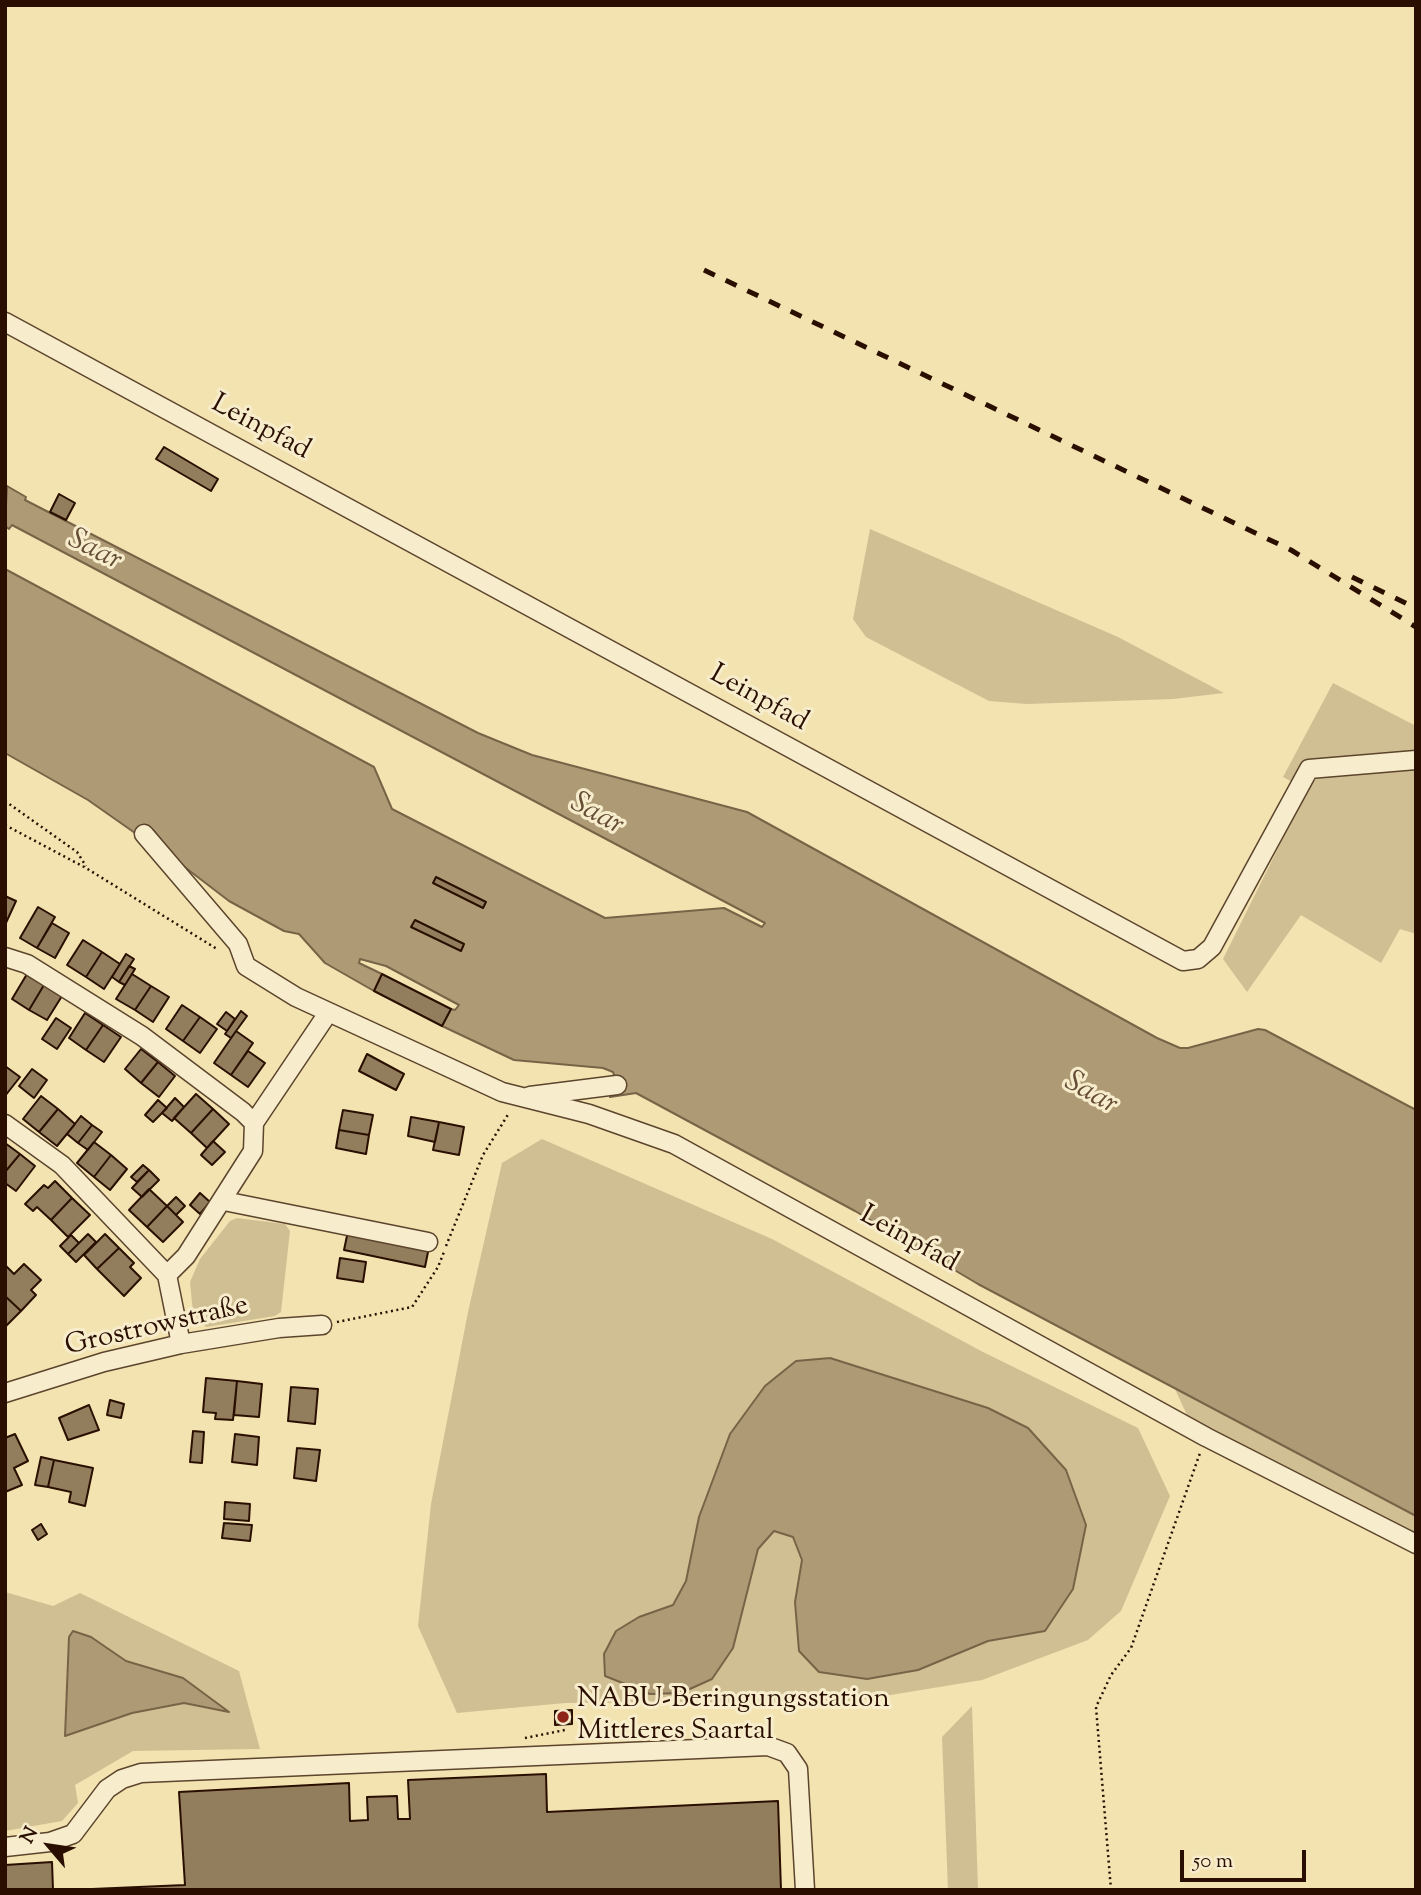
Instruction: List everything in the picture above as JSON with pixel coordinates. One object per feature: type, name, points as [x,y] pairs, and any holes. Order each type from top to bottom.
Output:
[{"type":"street","name":"Leinpfad","points":[[5,322],[1183,961],[1198,959],[1212,947],[1309,769],[1416,760]]},
{"type":"street","points":[[144,834],[238,944],[246,966]]},
{"type":"street","points":[[5,957],[27,964],[142,1037],[254,1123]]},
{"type":"street","name":"Leinpfad","points":[[246,966],[328,1013],[517,1098],[589,1114],[674,1144],[1206,1437],[1416,1544]]},
{"type":"street","points":[[167,1275],[186,1256],[224,1200],[253,1151],[254,1123],[328,1013]]},
{"type":"street","points":[[517,1098],[617,1085]]},
{"type":"street","points":[[5,1124],[62,1165],[167,1275],[181,1344]]},
{"type":"street","points":[[224,1200],[428,1242]]},
{"type":"street","name":"Grostrowstraße","points":[[5,1393],[104,1362],[181,1344],[279,1328],[322,1325]]},
{"type":"street","points":[[5,1847],[50,1842],[73,1834],[107,1789],[122,1779],[141,1773],[768,1746],[786,1753],[798,1769],[805,1890]]},
{"type":"path","points":[[5,801],[78,852],[86,868]]},
{"type":"path","points":[[5,825],[86,868],[246,966]]},
{"type":"path","points":[[322,1325],[412,1307],[438,1267],[483,1156],[517,1098]]},
{"type":"path","points":[[1111,1890],[1096,1707],[1111,1675],[1131,1648],[1206,1437]]},
{"type":"shaded area","points":[[870,529],[1118,637],[1224,693],[1173,699],[1027,704],[989,701],[866,637],[853,619]]},
{"type":"shaded area","points":[[1333,683],[1416,726],[1416,934],[1400,929],[1381,963],[1301,915],[1247,992],[1223,959],[1307,790],[1283,777]]},
{"type":"shaded area","points":[[542,1139],[772,1239],[983,1352],[1138,1428],[1170,1496],[1121,1611],[1088,1640],[982,1680],[848,1702],[565,1703],[457,1713],[418,1626],[431,1504],[468,1312],[502,1163]]},
{"type":"shaded area","points":[[237,1218],[285,1224],[290,1231],[281,1312],[275,1316],[206,1327],[193,1313],[190,1282],[200,1259],[230,1221]]},
{"type":"shaded area","points":[[1174,1387],[1416,1511],[1416,1550],[1198,1439]]},
{"type":"shaded area","points":[[5,1592],[53,1606],[80,1593],[239,1671],[260,1749],[133,1751],[75,1785],[78,1803],[62,1821],[5,1831]]},
{"type":"shaded area","points":[[972,1706],[978,1890],[948,1890],[942,1737]]},
{"type":"water","name":"Saar","points":[[7,486],[26,497],[25,500],[478,733],[532,755],[747,812],[1157,1038],[1180,1048],[1188,1048],[1258,1029],[1265,1030],[1416,1110],[1416,1516],[978,1284],[855,1211],[636,1093],[610,1097],[617,1085],[613,1072],[603,1068],[514,1060],[442,1026],[451,1009],[455,1010],[459,1005],[386,966],[360,959],[359,963],[382,974],[374,991],[325,963],[299,934],[284,931],[229,901],[182,865],[153,830],[144,834],[135,833],[88,800],[5,753],[5,569],[374,767],[392,809],[605,918],[724,908],[762,927],[765,923],[12,525],[9,529],[5,526]]},
{"type":"water","points":[[830,1358],[988,1408],[1028,1428],[1066,1470],[1086,1525],[1073,1589],[1045,1631],[988,1641],[918,1670],[867,1679],[819,1672],[799,1651],[795,1602],[802,1560],[793,1537],[774,1531],[758,1549],[733,1648],[712,1679],[681,1693],[650,1694],[605,1676],[604,1654],[616,1631],[639,1617],[673,1605],[686,1581],[699,1517],[730,1434],[765,1386],[796,1361]]},
{"type":"water","points":[[73,1631],[91,1637],[126,1661],[183,1678],[229,1712],[184,1703],[132,1713],[65,1736],[69,1637]]},
{"type":"building","points":[[164,447],[218,479],[211,491],[156,459]]},
{"type":"building","points":[[59,494],[75,503],[66,520],[50,512]]},
{"type":"building","points":[[436,877],[486,902],[483,908],[433,883]]},
{"type":"building","points":[[5,896],[16,901],[5,925]]},
{"type":"building","points":[[38,907],[55,917],[37,948],[20,938]]},
{"type":"building","points":[[415,920],[464,944],[461,951],[411,927]]},
{"type":"building","points":[[52,923],[69,933],[55,958],[37,948]]},
{"type":"building","points":[[83,940],[102,952],[86,977],[67,965]]},
{"type":"building","points":[[102,952],[120,964],[104,989],[86,977]]},
{"type":"building","points":[[126,954],[134,959],[119,982],[112,977]]},
{"type":"building","points":[[129,966],[135,969],[125,985],[119,982]]},
{"type":"building","points":[[27,974],[44,985],[29,1010],[12,999]]},
{"type":"building","points":[[132,974],[151,986],[135,1010],[116,999]]},
{"type":"building","points":[[382,974],[451,1009],[442,1026],[374,991]]},
{"type":"building","points":[[44,985],[62,996],[47,1020],[29,1010]]},
{"type":"building","points":[[151,986],[169,997],[153,1022],[135,1010]]},
{"type":"building","points":[[182,1005],[200,1017],[183,1041],[166,1029]]},
{"type":"building","points":[[241,1011],[247,1016],[231,1038],[225,1034]]},
{"type":"building","points":[[226,1012],[235,1019],[227,1031],[217,1024]]},
{"type":"building","points":[[85,1013],[103,1025],[86,1050],[69,1038]]},
{"type":"building","points":[[200,1017],[217,1029],[200,1053],[183,1041]]},
{"type":"building","points":[[56,1018],[71,1028],[57,1049],[42,1039]]},
{"type":"building","points":[[103,1025],[121,1037],[104,1062],[86,1050]]},
{"type":"building","points":[[236,1031],[253,1043],[231,1075],[214,1063]]},
{"type":"building","points":[[141,1049],[158,1062],[141,1083],[125,1069]]},
{"type":"building","points":[[248,1051],[265,1063],[248,1087],[231,1075]]},
{"type":"building","points":[[367,1054],[404,1074],[396,1090],[359,1071]]},
{"type":"building","points":[[158,1062],[175,1076],[159,1097],[141,1083]]},
{"type":"building","points":[[5,1066],[20,1077],[5,1096]]},
{"type":"building","points":[[32,1069],[47,1080],[34,1098],[19,1086]]},
{"type":"building","points":[[196,1094],[213,1109],[191,1133],[174,1118]]},
{"type":"building","points":[[41,1096],[58,1109],[39,1132],[23,1119]]},
{"type":"building","points":[[175,1098],[184,1107],[172,1121],[162,1113]]},
{"type":"building","points":[[158,1100],[167,1108],[153,1122],[145,1115]]},
{"type":"building","points":[[58,1109],[75,1124],[57,1146],[39,1132]]},
{"type":"building","points":[[213,1109],[229,1124],[207,1148],[191,1133]]},
{"type":"building","points":[[343,1110],[373,1115],[369,1135],[339,1130]]},
{"type":"building","points":[[81,1116],[92,1125],[78,1143],[67,1134]]},
{"type":"building","points":[[411,1117],[439,1122],[435,1142],[408,1136]]},
{"type":"building","points":[[439,1122],[464,1127],[459,1155],[433,1150]]},
{"type":"building","points":[[92,1125],[102,1132],[88,1150],[78,1143]]},
{"type":"building","points":[[339,1130],[369,1135],[366,1154],[336,1148]]},
{"type":"building","points":[[213,1141],[225,1152],[212,1165],[201,1155]]},
{"type":"building","points":[[94,1142],[111,1155],[94,1177],[77,1163]]},
{"type":"building","points":[[5,1143],[20,1154],[5,1172]]},
{"type":"building","points":[[20,1154],[35,1166],[16,1191],[5,1183],[5,1172]]},
{"type":"building","points":[[111,1155],[127,1169],[110,1190],[94,1177]]},
{"type":"building","points":[[143,1165],[149,1170],[137,1182],[131,1177]]},
{"type":"building","points":[[149,1170],[159,1180],[142,1197],[132,1188]]},
{"type":"building","points":[[55,1181],[72,1198],[51,1220],[37,1207],[33,1211],[25,1204],[44,1185],[48,1188]]},
{"type":"building","points":[[149,1189],[167,1206],[147,1227],[129,1210]]},
{"type":"building","points":[[200,1193],[210,1202],[200,1214],[190,1205]]},
{"type":"building","points":[[176,1197],[185,1206],[176,1215],[167,1206]]},
{"type":"building","points":[[72,1198],[90,1215],[68,1237],[51,1220]]},
{"type":"building","points":[[167,1206],[183,1222],[163,1242],[147,1227]]},
{"type":"building","points":[[348,1231],[429,1247],[425,1267],[344,1250]]},
{"type":"building","points":[[88,1234],[96,1242],[76,1262],[68,1254]]},
{"type":"building","points":[[105,1234],[119,1248],[97,1269],[84,1255]]},
{"type":"building","points":[[71,1235],[79,1243],[68,1254],[60,1246]]},
{"type":"building","points":[[119,1248],[134,1263],[130,1267],[141,1278],[124,1296],[97,1269]]},
{"type":"building","points":[[340,1258],[366,1262],[363,1282],[337,1278]]},
{"type":"building","points":[[24,1264],[41,1280],[31,1290],[36,1295],[21,1311],[5,1296],[5,1265],[14,1274]]},
{"type":"building","points":[[5,1296],[21,1311],[5,1327]]},
{"type":"building","points":[[206,1378],[237,1381],[233,1420],[215,1419],[216,1413],[203,1412]]},
{"type":"building","points":[[237,1381],[262,1384],[259,1417],[234,1415]]},
{"type":"building","points":[[291,1387],[318,1389],[315,1424],[288,1421]]},
{"type":"building","points":[[110,1400],[124,1404],[121,1418],[107,1415]]},
{"type":"building","points":[[89,1405],[99,1430],[68,1440],[59,1418]]},
{"type":"building","points":[[193,1431],[204,1432],[202,1463],[190,1462]]},
{"type":"building","points":[[15,1434],[28,1461],[14,1468],[22,1485],[5,1492],[5,1438]]},
{"type":"building","points":[[235,1434],[259,1437],[257,1465],[232,1462]]},
{"type":"building","points":[[297,1448],[320,1450],[316,1481],[294,1478]]},
{"type":"building","points":[[41,1457],[54,1460],[48,1487],[35,1485]]},
{"type":"building","points":[[54,1460],[93,1468],[85,1506],[69,1502],[71,1492],[48,1487]]},
{"type":"building","points":[[225,1502],[250,1504],[249,1521],[224,1519]]},
{"type":"building","points":[[224,1523],[252,1525],[250,1541],[222,1538]]},
{"type":"building","points":[[41,1524],[47,1534],[38,1540],[32,1530]]},
{"type":"building","name":"NABU-Beringungsstation Mittleres Saartal","points":[[572,1710],[572,1724],[555,1725],[555,1711]]},
{"type":"building","points":[[546,1774],[547,1812],[778,1801],[781,1890],[69,1890],[185,1885],[179,1792],[349,1783],[350,1821],[368,1820],[367,1797],[397,1796],[398,1819],[410,1819],[408,1780]]},
{"type":"building","points":[[52,1862],[53,1890],[5,1890],[5,1865]]},
{"type":"railway","points":[[704,270],[1291,550],[1416,627]]},
{"type":"railway","points":[[1352,577],[1416,608]]},
{"type":"place","name":"NABU-Beringungsstation Mittleres Saartal","points":[[563,1717]]}]
